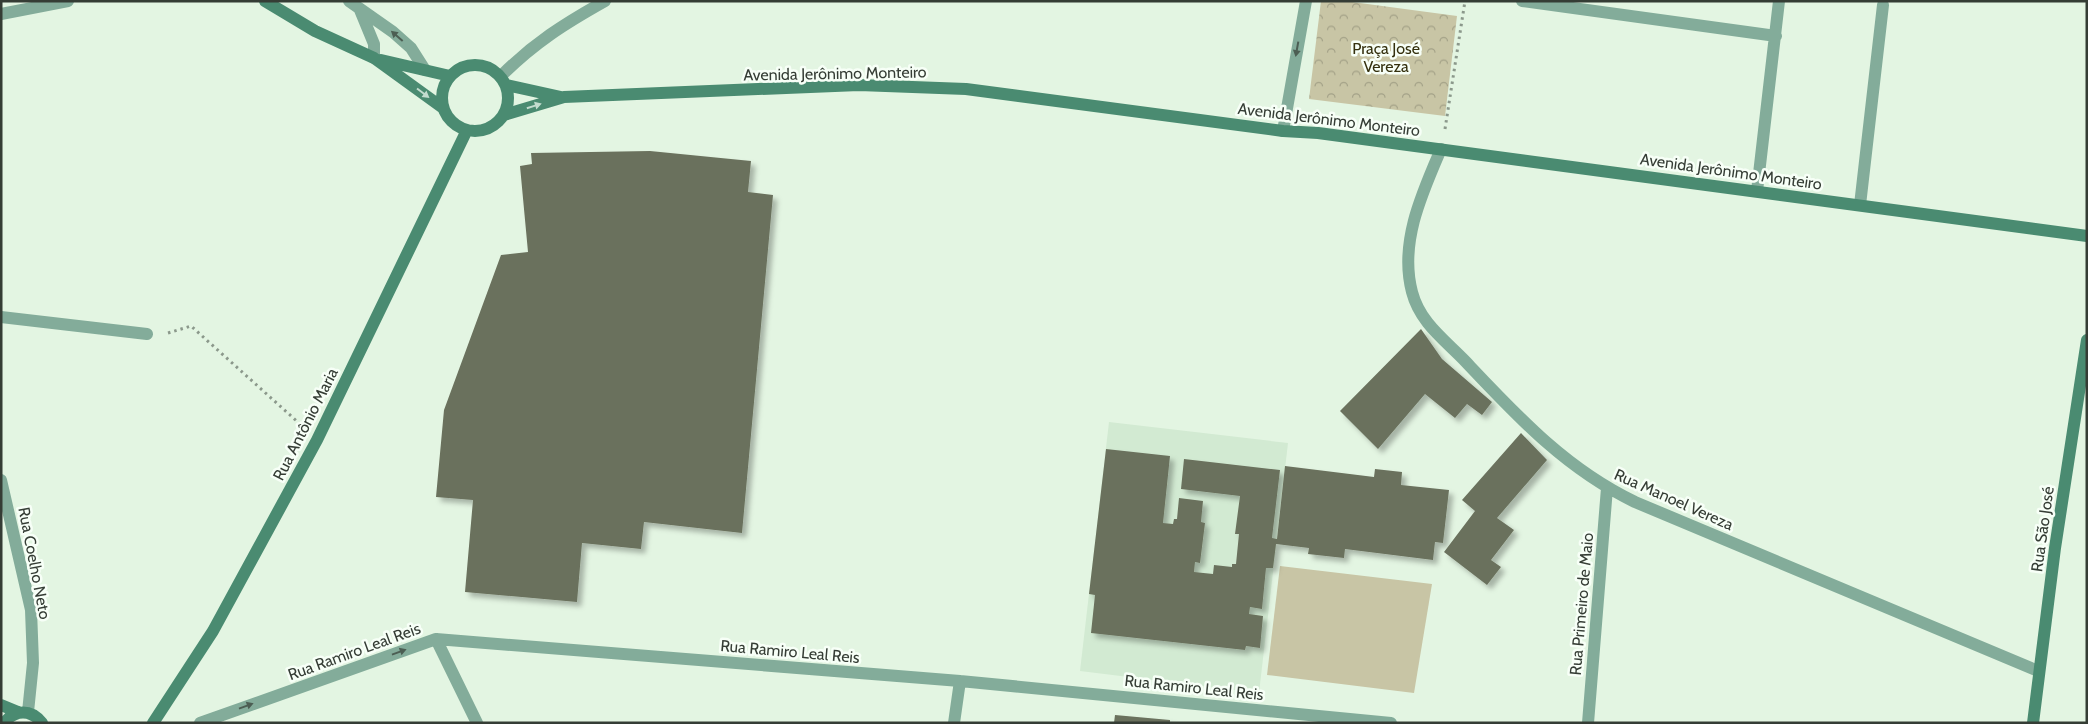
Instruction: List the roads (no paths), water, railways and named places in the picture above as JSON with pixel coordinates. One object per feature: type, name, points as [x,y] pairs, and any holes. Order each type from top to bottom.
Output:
[{"type":"street","points":[[1,14],[68,1]]},
{"type":"street","points":[[265,1],[315,31],[374,58],[443,108]]},
{"type":"street","points":[[349,1],[393,32],[410,48],[425,70]]},
{"type":"street","points":[[503,80],[523,54],[561,25],[605,1]]},
{"type":"street","points":[[1282,131],[1306,1]]},
{"type":"street","points":[[1522,1],[1776,36]]},
{"type":"street","points":[[1758,191],[1779,1]]},
{"type":"street","points":[[1860,205],[1883,5]]},
{"type":"street","points":[[360,10],[374,44],[374,58]]},
{"type":"street","points":[[374,58],[450,76]]},
{"type":"street","points":[[475,65],[491,69],[503,80],[508,100],[504,116],[497,123],[488,129],[467,130],[457,126],[448,118],[443,108],[441,97],[444,86],[458,68],[475,65]]},
{"type":"street","name":"Avenida Jerônimo Monteiro","points":[[503,80],[564,98]]},
{"type":"street","name":"Avenida Jerônimo Monteiro","points":[[504,116],[564,98],[859,85],[966,89],[1282,131],[1318,133],[2087,236]]},
{"type":"street","name":"Rua Antônio Maria","points":[[153,723],[213,631],[317,440],[467,130]]},
{"type":"street","name":"Rua Manoel Vereza","points":[[1441,150],[1414,219],[1408,261],[1412,292],[1424,321],[1550,447],[1607,488],[2038,671]]},
{"type":"street","points":[[1,317],[147,334]]},
{"type":"street","name":"Rua São José","points":[[2033,723],[2038,671],[2087,340]]},
{"type":"street","name":"Rua Coelho Neto","points":[[1,480],[31,610],[33,663],[23,712]]},
{"type":"street","name":"Rua Primeiro de Maio","points":[[1588,723],[1607,488]]},
{"type":"street","points":[[436,639],[477,723]]},
{"type":"street","name":"Rua Ramiro Leal Reis","points":[[200,723],[436,639],[960,680],[1391,723]]},
{"type":"street","points":[[954,723],[960,680]]},
{"type":"street","points":[[1,705],[37,716],[42,723]]},
{"type":"street","points":[[4,723],[9,716],[23,712]]},
{"type":"park label","name":"Praça José Vereza","points":[[1386,57]]}]
